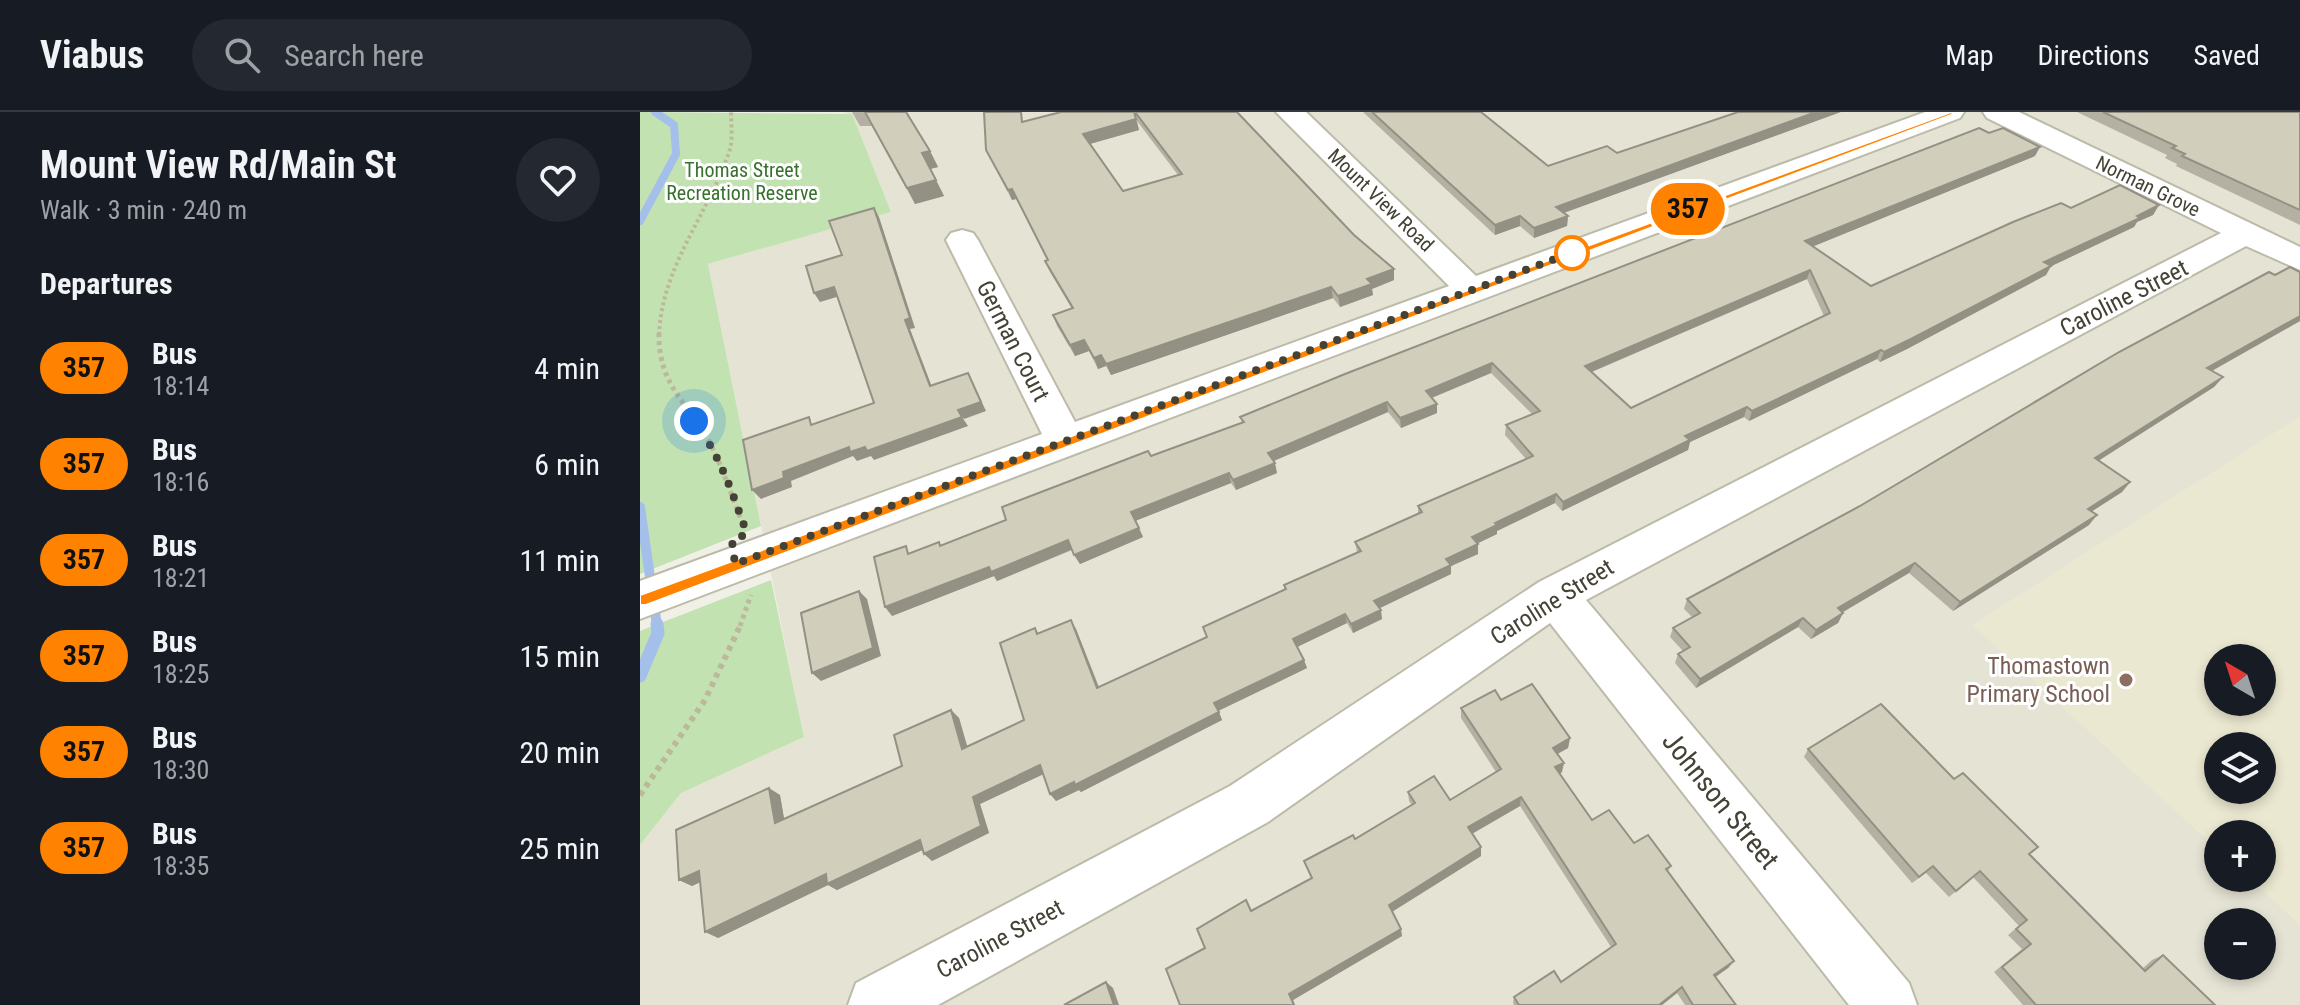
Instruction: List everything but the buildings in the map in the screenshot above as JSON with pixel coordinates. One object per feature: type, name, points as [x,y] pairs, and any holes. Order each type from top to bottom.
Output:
[{"type":"street","name":"Mount View Road","points":[[1290,112],[1458,274],[1469,291]]},
{"type":"street","points":[[640,600],[1950,112]]},
{"type":"street","name":"Norman Grove","points":[[1997,112],[2300,260]]},
{"type":"street","name":"Caroline Street","points":[[878,1005],[1249,804],[1555,595],[2246,233]]},
{"type":"street","name":"German Court","points":[[962,240],[1065,441]]},
{"type":"street","name":"Johnson Street","points":[[1555,595],[1887,1005]]},
{"type":"path","points":[[640,795],[687,735],[740,631],[757,579],[738,586],[722,569],[732,541],[746,534],[746,531],[727,477],[710,442],[678,400],[662,363],[659,339],[660,314],[670,276],[731,147],[731,112]]},
{"type":"shaded area","points":[[842,112],[2300,112],[2300,417],[1973,625],[2204,836],[2204,892],[2265,892],[2300,924],[2300,1005],[640,1005],[640,845],[681,793],[804,737],[708,264],[891,212],[852,115]]},
{"type":"shaded area","name":"Thomastown Primary School","points":[[2300,417],[2300,924],[2265,892],[2276,892],[2276,820],[2204,820],[2204,836],[1973,625]]},
{"type":"green space","name":"Thomas Street Recreation Reserve","points":[[640,112],[852,114],[891,212],[708,264],[761,526],[640,574]]},
{"type":"green space","points":[[771,580],[804,737],[681,793],[640,845],[640,631]]},
{"type":"waterway","points":[[640,221],[676,154],[674,125],[655,112]]},
{"type":"waterway","points":[[640,507],[657,626]]},
{"type":"waterway","points":[[640,676],[658,633],[657,624]]},
{"type":"bus line","name":"357","points":[[640,600],[1951,112]]},
{"type":"place","name":"Thomastown Primary School","points":[[2126,680]]},
{"type":"route","points":[[694,421],[710,442],[727,477],[746,531],[746,534],[732,541],[735,564],[1582,249],[1572,253]]}]
